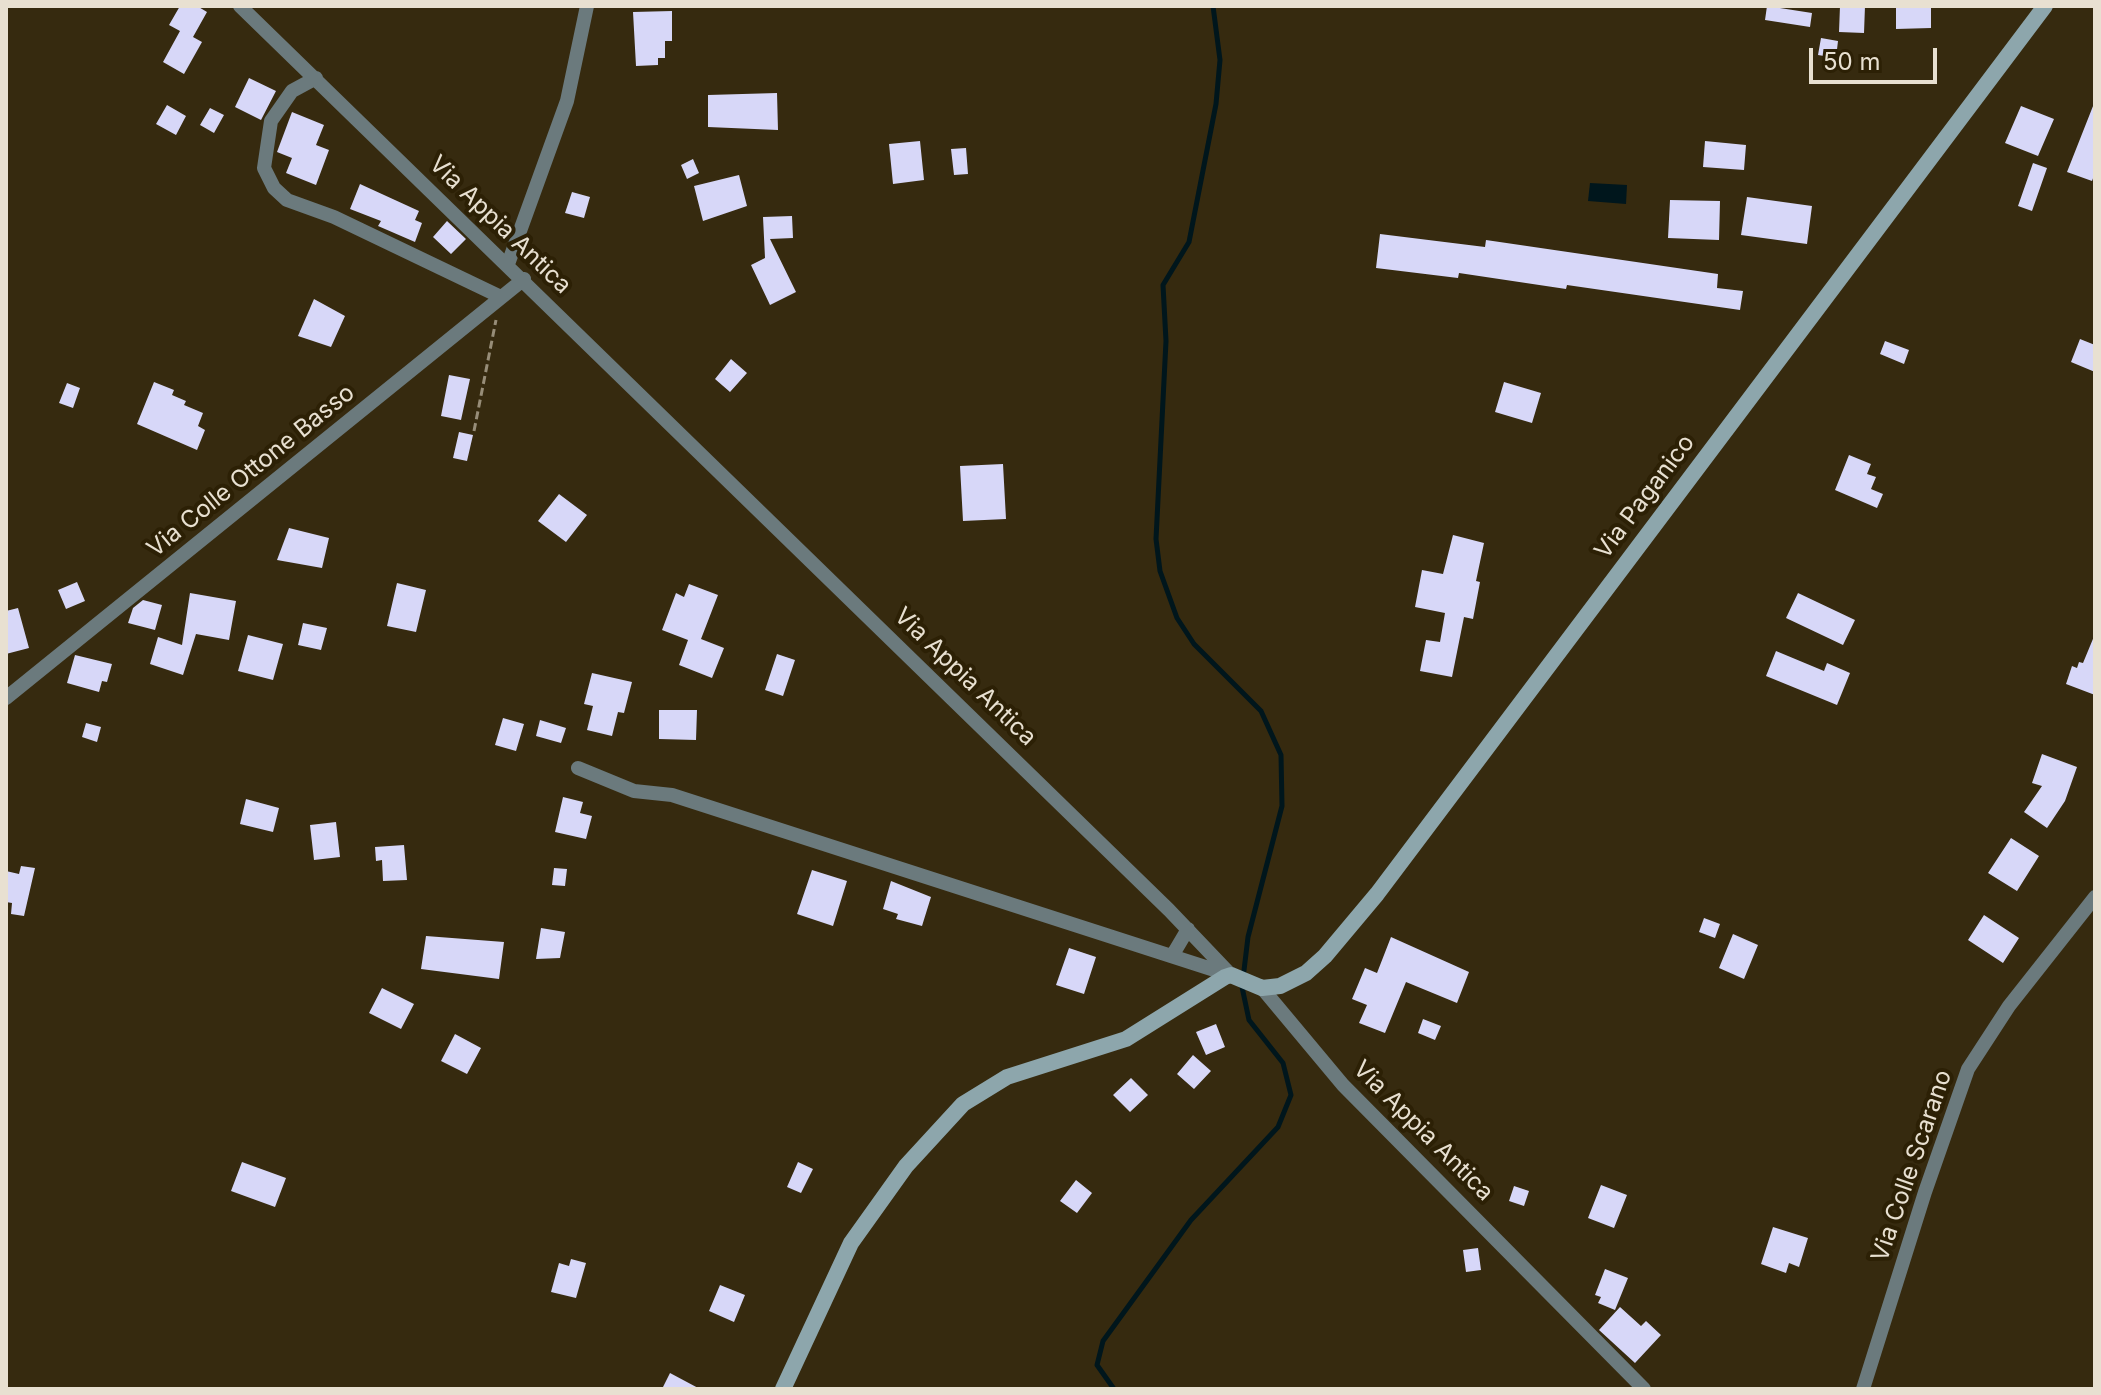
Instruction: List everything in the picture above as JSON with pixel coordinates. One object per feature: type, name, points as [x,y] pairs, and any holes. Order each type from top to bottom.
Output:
[{"type":"street","name":"Via Appia Antica","points":[[240,6],[468,230],[524,279],[1188,929],[1231,975],[1262,988],[1343,1085],[1644,1389]]},
{"type":"street","points":[[508,264],[567,101],[587,6]]},
{"type":"street","name":"Via Paganico","points":[[1262,988],[1286,984],[1306,973],[1359,917],[2045,6]]},
{"type":"street","points":[[316,78],[292,91],[271,121],[264,168],[274,188],[287,200],[327,214],[501,297]]},
{"type":"street","name":"Via Colle Ottone Basso","points":[[6,698],[524,279]]},
{"type":"street","points":[[578,768],[634,791],[672,795],[1231,975]]},
{"type":"street","name":"Via Colle Scarano","points":[[1863,1389],[1925,1192],[1968,1069],[2009,1006],[2095,897]]},
{"type":"street","points":[[1172,956],[1188,929]]},
{"type":"street","points":[[783,1389],[851,1243],[906,1166],[954,1112],[1007,1077],[1126,1039],[1207,986],[1231,975]]},
{"type":"path","points":[[474,431],[501,297]]},
{"type":"water","points":[[1590,183],[1627,185],[1626,204],[1588,201]]},
{"type":"building","points":[[180,6],[197,6],[207,12],[193,37],[202,42],[184,74],[163,62],[180,31],[169,25]]},
{"type":"building","points":[[1767,6],[1812,13],[1810,27],[1765,20]]},
{"type":"building","points":[[1840,6],[1865,6],[1864,33],[1839,32]]},
{"type":"building","points":[[1896,6],[1931,6],[1931,28],[1896,29]]},
{"type":"building","points":[[672,11],[672,41],[665,41],[665,58],[658,58],[658,65],[636,66],[633,12]]},
{"type":"building","points":[[1821,38],[1838,41],[1836,58],[1818,55]]},
{"type":"building","points":[[249,78],[276,91],[261,120],[235,107]]},
{"type":"building","points":[[777,93],[778,130],[708,127],[708,95]]},
{"type":"building","points":[[2095,101],[2095,173],[2092,181],[2067,172]]},
{"type":"building","points":[[167,105],[186,116],[176,135],[156,124]]},
{"type":"building","points":[[2021,106],[2054,119],[2038,156],[2005,143]]},
{"type":"building","points":[[210,108],[224,115],[214,133],[200,125]]},
{"type":"building","points":[[292,112],[324,125],[316,145],[329,150],[316,185],[286,173],[292,158],[277,152]]},
{"type":"building","points":[[920,141],[924,180],[893,184],[889,144]]},
{"type":"building","points":[[1705,141],[1746,145],[1744,170],[1703,167]]},
{"type":"building","points":[[966,148],[968,174],[954,175],[951,149]]},
{"type":"building","points":[[693,159],[699,173],[687,179],[681,165]]},
{"type":"building","points":[[2033,163],[2047,168],[2032,211],[2018,206]]},
{"type":"building","points":[[739,175],[747,206],[703,221],[694,186]]},
{"type":"building","points":[[360,184],[419,211],[415,220],[422,223],[415,242],[378,226],[381,221],[350,209]]},
{"type":"building","points":[[572,192],[590,197],[584,218],[565,213]]},
{"type":"building","points":[[1747,197],[1812,206],[1807,244],[1741,235]]},
{"type":"building","points":[[1670,200],[1720,201],[1719,240],[1668,238]]},
{"type":"building","points":[[792,216],[793,238],[770,239],[796,292],[770,305],[751,265],[765,258],[763,217]]},
{"type":"building","points":[[447,221],[466,239],[451,254],[433,237]]},
{"type":"building","points":[[1380,234],[1485,247],[1486,240],[1718,274],[1717,288],[1743,291],[1740,310],[1567,285],[1566,289],[1459,273],[1458,278],[1376,268]]},
{"type":"building","points":[[314,299],[345,316],[331,347],[298,336]]},
{"type":"building","points":[[2080,339],[2095,345],[2095,372],[2071,362]]},
{"type":"building","points":[[1885,341],[1909,350],[1904,364],[1880,354]]},
{"type":"building","points":[[731,359],[747,373],[730,392],[715,379]]},
{"type":"building","points":[[449,375],[470,379],[461,420],[441,416]]},
{"type":"building","points":[[154,382],[174,390],[172,395],[186,401],[184,405],[203,413],[198,426],[205,430],[197,450],[137,424]]},
{"type":"building","points":[[1504,382],[1541,393],[1532,423],[1495,412]]},
{"type":"building","points":[[67,383],[80,388],[73,408],[59,403]]},
{"type":"building","points":[[459,432],[473,435],[467,461],[453,458]]},
{"type":"building","points":[[1849,455],[1871,464],[1867,474],[1876,477],[1871,489],[1883,494],[1877,508],[1835,490]]},
{"type":"building","points":[[1003,464],[1006,519],[963,521],[960,466]]},
{"type":"building","points":[[559,494],[587,515],[566,542],[538,521]]},
{"type":"building","points":[[289,528],[329,538],[322,568],[277,560]]},
{"type":"building","points":[[1453,535],[1484,543],[1476,581],[1480,582],[1473,619],[1464,617],[1452,677],[1420,671],[1426,640],[1440,642],[1445,613],[1415,607],[1422,570],[1443,574]]},
{"type":"building","points":[[77,582],[85,601],[66,609],[58,590]]},
{"type":"building","points":[[397,583],[426,590],[416,632],[387,626]]},
{"type":"building","points":[[689,584],[718,595],[701,639],[724,648],[712,678],[679,665],[688,640],[662,630],[676,593],[684,597]]},
{"type":"building","points":[[190,593],[236,601],[229,640],[196,634],[183,675],[150,664],[158,637],[182,645]]},
{"type":"building","points":[[1798,593],[1855,620],[1843,645],[1786,618]]},
{"type":"building","points":[[143,600],[162,605],[155,630],[128,623],[133,608]]},
{"type":"building","points":[[18,608],[29,648],[6,654],[6,611]]},
{"type":"building","points":[[303,623],[327,628],[321,650],[298,645]]},
{"type":"building","points":[[2095,634],[2095,695],[2066,684],[2072,666],[2077,668],[2079,662],[2083,663]]},
{"type":"building","points":[[248,635],[283,644],[273,680],[238,671]]},
{"type":"building","points":[[1776,651],[1824,671],[1827,663],[1850,673],[1837,705],[1766,676]]},
{"type":"building","points":[[777,654],[795,660],[783,696],[765,690]]},
{"type":"building","points":[[75,655],[112,664],[107,682],[102,681],[99,692],[67,683]]},
{"type":"building","points":[[592,673],[632,682],[624,713],[618,712],[612,736],[587,730],[593,706],[584,704]]},
{"type":"building","points":[[659,710],[697,710],[696,740],[659,739]]},
{"type":"building","points":[[503,718],[524,724],[516,751],[495,745]]},
{"type":"building","points":[[540,720],[566,728],[561,743],[536,736]]},
{"type":"building","points":[[86,723],[101,727],[97,742],[82,737]]},
{"type":"building","points":[[2042,754],[2077,767],[2065,801],[2047,828],[2024,812],[2042,786],[2032,783]]},
{"type":"building","points":[[563,797],[583,802],[580,813],[592,816],[586,839],[555,832]]},
{"type":"building","points":[[246,799],[279,808],[273,832],[240,824]]},
{"type":"building","points":[[336,822],[340,857],[314,860],[310,825]]},
{"type":"building","points":[[2011,838],[2039,856],[2017,891],[1988,873]]},
{"type":"building","points":[[404,845],[407,880],[383,881],[382,860],[376,861],[375,847]]},
{"type":"building","points":[[21,866],[35,868],[24,916],[11,914],[12,903],[6,902],[6,871],[19,874]]},
{"type":"building","points":[[554,868],[567,869],[565,886],[552,885]]},
{"type":"building","points":[[812,870],[847,881],[833,926],[797,914]]},
{"type":"building","points":[[891,881],[931,897],[922,926],[896,919],[898,914],[883,909]]},
{"type":"building","points":[[1984,915],[2019,938],[2003,963],[1968,940]]},
{"type":"building","points":[[1704,918],[1720,924],[1715,938],[1699,932]]},
{"type":"building","points":[[541,928],[565,932],[560,958],[536,959]]},
{"type":"building","points":[[1733,934],[1758,945],[1744,979],[1719,968]]},
{"type":"building","points":[[426,936],[504,942],[499,979],[421,969]]},
{"type":"building","points":[[1391,937],[1469,972],[1457,1003],[1406,982],[1385,1033],[1359,1023],[1367,1005],[1352,999],[1365,968],[1377,973]]},
{"type":"building","points":[[1069,948],[1096,957],[1084,994],[1056,985]]},
{"type":"building","points":[[382,988],[414,1004],[401,1029],[369,1013]]},
{"type":"building","points":[[1423,1019],[1441,1026],[1435,1040],[1418,1033]]},
{"type":"building","points":[[1216,1024],[1225,1047],[1206,1055],[1196,1032]]},
{"type":"building","points":[[455,1034],[481,1048],[467,1074],[441,1061]]},
{"type":"building","points":[[1193,1055],[1211,1071],[1194,1089],[1177,1074]]},
{"type":"building","points":[[1131,1078],[1148,1095],[1130,1112],[1113,1095]]},
{"type":"building","points":[[242,1162],[286,1178],[275,1207],[231,1191]]},
{"type":"building","points":[[798,1162],[813,1169],[801,1193],[787,1187]]},
{"type":"building","points":[[1076,1180],[1092,1193],[1077,1213],[1060,1201]]},
{"type":"building","points":[[1601,1185],[1627,1195],[1614,1228],[1588,1218]]},
{"type":"building","points":[[1514,1186],[1529,1191],[1524,1206],[1509,1201]]},
{"type":"building","points":[[1773,1227],[1808,1238],[1799,1267],[1789,1263],[1786,1273],[1761,1264]]},
{"type":"building","points":[[1478,1248],[1481,1270],[1466,1272],[1463,1250]]},
{"type":"building","points":[[571,1259],[586,1263],[576,1298],[551,1292],[559,1263],[569,1266]]},
{"type":"building","points":[[1605,1269],[1628,1278],[1615,1310],[1598,1303],[1601,1297],[1595,1295]]},
{"type":"building","points":[[720,1285],[745,1295],[734,1322],[709,1311]]},
{"type":"building","points":[[1620,1307],[1641,1326],[1646,1321],[1661,1335],[1635,1363],[1599,1330]]},
{"type":"building","points":[[670,1373],[700,1389],[662,1389]]},
{"type":"waterway","points":[[1114,1389],[1097,1365],[1103,1341],[1191,1220],[1278,1127],[1291,1095],[1283,1063],[1249,1020],[1242,987],[1248,937],[1282,806],[1281,755],[1261,711],[1194,644],[1177,618],[1160,571],[1156,539],[1166,341],[1163,285],[1189,242],[1216,104],[1220,60],[1213,6]]}]
